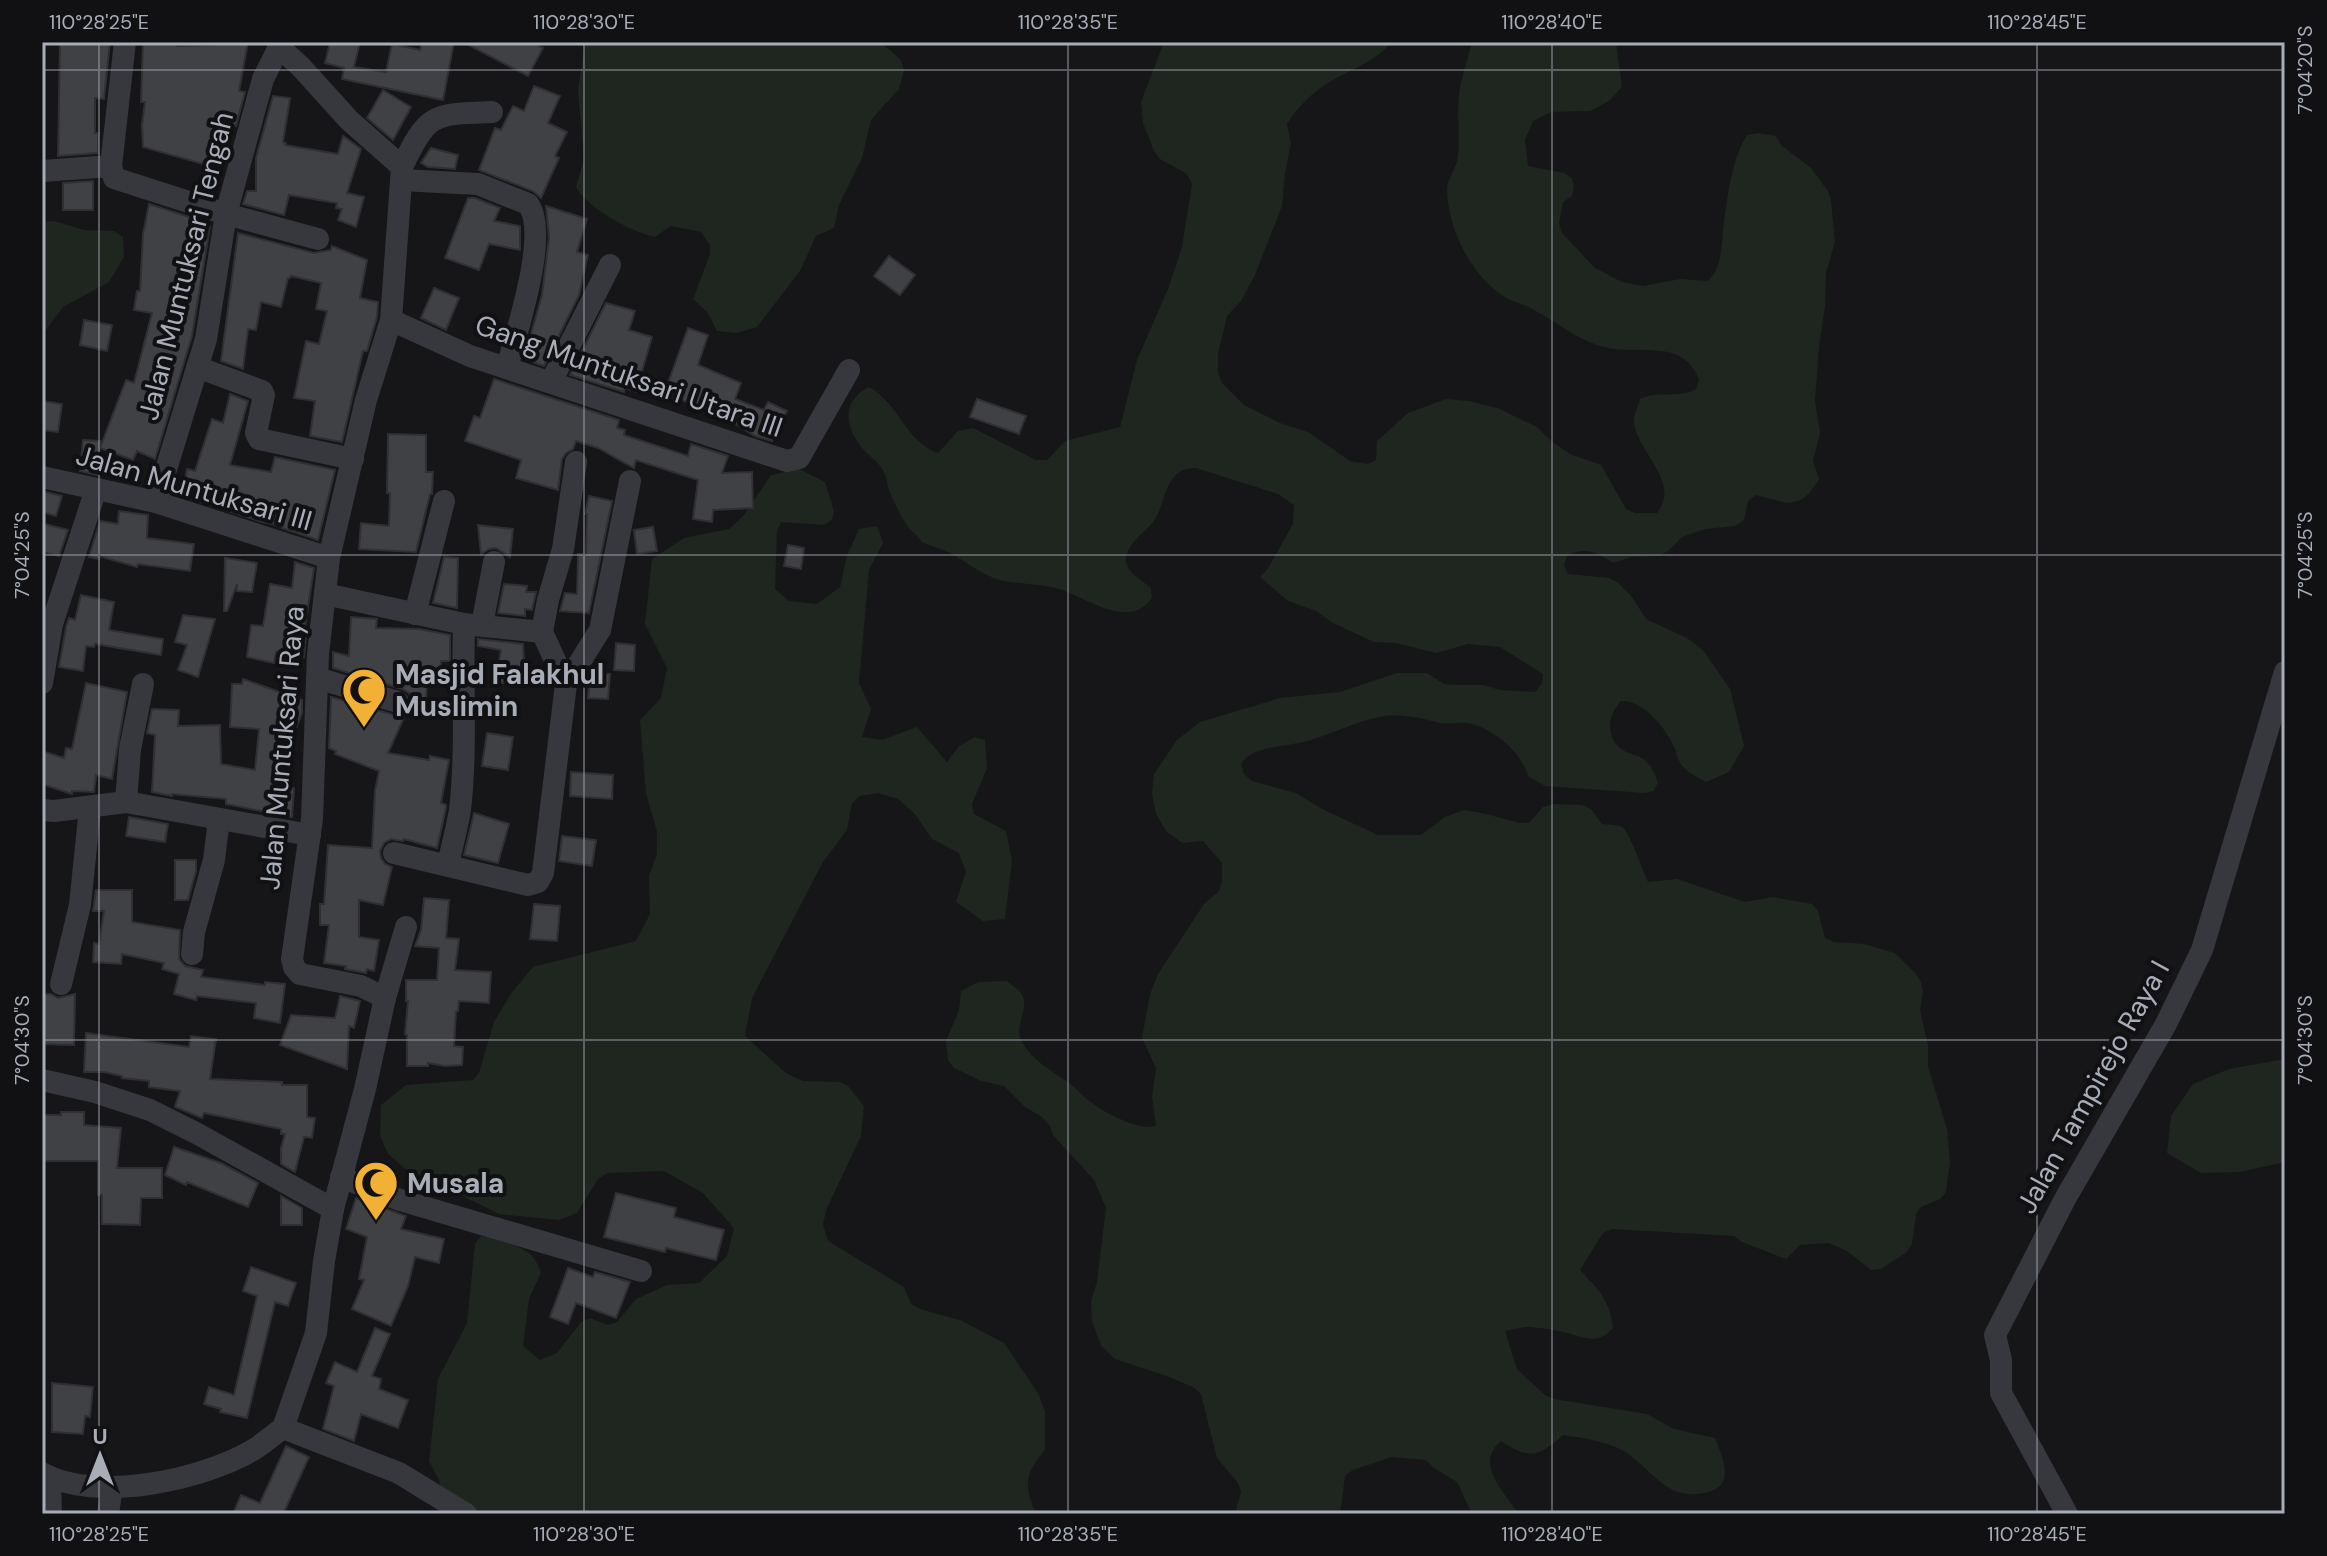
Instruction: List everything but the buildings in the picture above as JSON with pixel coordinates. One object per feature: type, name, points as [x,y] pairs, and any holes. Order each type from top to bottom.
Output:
[{"type":"street","points":[[125,42],[111,166],[114,178],[226,214],[318,239]]},
{"type":"street","points":[[278,44],[402,174],[478,184],[528,204],[533,210],[535,252],[507,368]]},
{"type":"street","name":"Jalan Muntuksari Tengah","points":[[156,502],[206,339],[226,214],[263,79],[278,44]]},
{"type":"street","points":[[402,174],[416,137],[437,118],[453,113],[492,112]]},
{"type":"street","points":[[42,171],[111,166]]},
{"type":"street","name":"Jalan Muntuksari Raya","points":[[385,998],[361,986],[300,974],[292,959],[315,792],[317,678],[329,558],[366,400],[391,320],[402,174]]},
{"type":"street","points":[[551,382],[610,265]]},
{"type":"street","name":"Gang Muntuksari Utara III","points":[[391,320],[470,356],[787,461],[799,458],[849,370]]},
{"type":"street","points":[[197,367],[262,391],[264,395],[256,429],[259,439],[353,459]]},
{"type":"street","points":[[566,684],[542,632],[563,549],[576,462]]},
{"type":"street","name":"Jalan Muntuksari III","points":[[42,477],[156,502],[329,558]]},
{"type":"street","points":[[394,853],[528,885],[538,882],[543,873],[566,684],[600,630],[630,481]]},
{"type":"street","points":[[42,683],[52,624],[96,489]]},
{"type":"street","points":[[415,614],[444,501]]},
{"type":"street","points":[[448,865],[460,810],[464,728],[462,677],[473,624],[494,562]]},
{"type":"street","points":[[325,594],[415,614],[542,632]]},
{"type":"street","name":"Jalan Tampirejo Raya I","points":[[2067,1514],[2001,1393],[2001,1360],[1995,1335],[2065,1199],[2166,1024],[2202,950],[2285,672]]},
{"type":"street","points":[[317,678],[398,702]]},
{"type":"street","points":[[126,802],[130,749],[143,684]]},
{"type":"street","points":[[42,810],[90,808],[126,802],[310,835]]},
{"type":"street","points":[[61,984],[80,905],[90,808]]},
{"type":"street","points":[[192,954],[194,932],[214,860],[219,819]]},
{"type":"street","points":[[51,1514],[46,1475],[91,1487],[160,1483],[211,1468],[251,1451],[283,1428],[316,1333],[333,1209],[385,998],[406,927]]},
{"type":"street","points":[[42,1080],[95,1092],[150,1110],[333,1209]]},
{"type":"street","points":[[341,1177],[400,1200],[641,1271]]},
{"type":"street","points":[[283,1428],[399,1473],[466,1514]]},
{"type":"street","points":[[108,1514],[112,1487]]},
{"type":"shaded area","points":[[585,42],[881,42],[901,60],[904,70],[899,89],[871,120],[862,158],[839,205],[834,228],[816,236],[800,271],[757,327],[737,333],[717,331],[708,313],[693,299],[710,254],[710,245],[701,232],[671,226],[655,237],[645,234],[600,211],[576,187],[584,159],[578,90]]},
{"type":"shaded area","points":[[1164,42],[1392,42],[1371,59],[1319,89],[1287,124],[1291,143],[1282,206],[1255,275],[1241,301],[1227,316],[1218,354],[1218,372],[1222,383],[1244,405],[1280,423],[1308,432],[1350,461],[1368,464],[1376,460],[1377,441],[1408,413],[1446,399],[1469,401],[1500,409],[1537,427],[1570,454],[1601,465],[1626,509],[1635,513],[1657,513],[1664,491],[1662,480],[1634,424],[1640,399],[1689,392],[1696,389],[1699,380],[1693,368],[1675,354],[1615,349],[1583,339],[1531,308],[1506,298],[1473,265],[1457,236],[1447,190],[1458,156],[1459,95],[1472,42],[1616,42],[1622,87],[1609,101],[1590,111],[1551,112],[1533,121],[1525,140],[1528,166],[1564,173],[1572,178],[1572,196],[1563,202],[1559,223],[1562,233],[1595,268],[1622,282],[1643,286],[1680,279],[1708,281],[1720,258],[1732,173],[1747,135],[1776,136],[1781,145],[1811,168],[1828,191],[1835,242],[1826,273],[1819,347],[1815,401],[1820,433],[1813,461],[1819,479],[1812,489],[1806,497],[1792,502],[1756,495],[1748,501],[1744,520],[1735,526],[1705,529],[1682,537],[1659,556],[1631,557],[1613,563],[1596,553],[1579,551],[1567,556],[1564,565],[1568,574],[1609,578],[1617,582],[1632,597],[1646,619],[1687,638],[1703,650],[1730,689],[1744,746],[1729,772],[1706,782],[1692,774],[1680,763],[1658,722],[1645,709],[1621,701],[1611,720],[1613,739],[1623,750],[1644,759],[1650,766],[1658,783],[1653,791],[1644,793],[1545,786],[1528,776],[1520,759],[1506,743],[1489,731],[1467,723],[1444,723],[1402,716],[1369,719],[1313,739],[1260,750],[1241,764],[1244,774],[1252,781],[1296,793],[1378,835],[1421,835],[1445,817],[1464,810],[1529,823],[1543,807],[1553,804],[1582,805],[1591,809],[1602,824],[1620,826],[1625,830],[1648,882],[1677,879],[1745,902],[1773,897],[1812,904],[1818,911],[1825,938],[1895,953],[1916,974],[1923,992],[1920,1010],[1928,1045],[1928,1066],[1947,1129],[1950,1162],[1946,1192],[1940,1199],[1921,1207],[1916,1214],[1912,1244],[1907,1252],[1881,1269],[1871,1270],[1847,1251],[1829,1243],[1800,1245],[1786,1259],[1734,1236],[1612,1229],[1603,1233],[1580,1270],[1606,1302],[1613,1328],[1602,1337],[1592,1339],[1530,1327],[1505,1331],[1517,1369],[1545,1395],[1647,1414],[1674,1429],[1715,1438],[1725,1471],[1721,1485],[1714,1490],[1696,1494],[1677,1492],[1660,1482],[1624,1451],[1602,1442],[1563,1435],[1540,1452],[1519,1451],[1501,1441],[1493,1450],[1490,1459],[1494,1478],[1519,1514],[1472,1514],[1457,1482],[1426,1460],[1392,1457],[1353,1470],[1345,1476],[1338,1514],[1235,1514],[1241,1492],[1238,1483],[1217,1458],[1201,1394],[1193,1387],[1164,1375],[1115,1359],[1101,1346],[1092,1321],[1091,1301],[1097,1282],[1106,1208],[1094,1180],[1053,1135],[1042,1117],[1025,1107],[1004,1086],[981,1081],[954,1068],[948,1060],[946,1041],[959,1010],[961,991],[978,982],[1007,981],[1024,998],[1019,1030],[1022,1042],[1032,1055],[1102,1110],[1140,1126],[1156,1126],[1152,1097],[1156,1068],[1142,1038],[1150,994],[1158,974],[1204,904],[1219,891],[1222,882],[1222,863],[1203,841],[1182,843],[1166,831],[1156,814],[1152,794],[1154,774],[1177,740],[1200,722],[1280,698],[1340,692],[1397,673],[1427,673],[1444,684],[1483,685],[1500,690],[1535,692],[1542,684],[1543,674],[1500,647],[1468,644],[1436,653],[1396,643],[1374,642],[1333,623],[1316,611],[1288,601],[1260,577],[1293,524],[1294,505],[1278,494],[1196,468],[1179,473],[1167,488],[1153,522],[1131,545],[1126,556],[1130,570],[1151,588],[1152,598],[1132,612],[1121,612],[1055,588],[994,578],[949,552],[922,542],[899,512],[882,469],[852,433],[850,407],[854,399],[869,387],[887,402],[917,440],[938,453],[958,431],[973,428],[1036,460],[1047,460],[1065,441],[1120,427],[1137,360],[1168,289],[1182,247],[1192,184],[1187,174],[1160,159],[1143,123],[1141,102]]},
{"type":"shaded area","points":[[54,221],[84,230],[114,231],[123,237],[124,257],[109,282],[63,307],[42,335],[42,222]]},
{"type":"shaded area","points":[[799,469],[825,482],[834,511],[832,520],[824,525],[781,522],[777,531],[775,589],[789,601],[817,604],[840,587],[847,556],[859,529],[877,526],[883,543],[869,570],[859,683],[871,709],[862,737],[882,740],[917,727],[947,762],[959,746],[975,737],[985,740],[987,768],[972,804],[974,814],[1006,831],[1012,860],[1005,919],[983,921],[956,902],[966,872],[959,853],[932,839],[915,814],[898,799],[878,793],[859,796],[852,803],[847,830],[823,862],[752,998],[745,1036],[786,1073],[803,1081],[840,1082],[848,1086],[864,1106],[861,1136],[827,1208],[823,1224],[828,1241],[904,1287],[911,1304],[960,1320],[1004,1343],[1038,1393],[1045,1411],[1045,1450],[1033,1466],[1028,1480],[1029,1496],[1036,1514],[439,1514],[443,1500],[439,1480],[429,1461],[438,1379],[467,1323],[475,1244],[481,1236],[520,1248],[531,1255],[538,1266],[541,1273],[529,1299],[523,1346],[540,1360],[557,1353],[581,1322],[590,1318],[608,1325],[617,1322],[636,1299],[667,1285],[699,1283],[727,1256],[734,1228],[703,1193],[664,1171],[607,1173],[598,1179],[577,1213],[559,1220],[499,1214],[459,1194],[429,1189],[388,1154],[380,1136],[381,1105],[406,1085],[473,1080],[479,1073],[494,1022],[512,992],[533,967],[636,941],[650,914],[649,876],[657,854],[657,832],[646,793],[640,720],[661,698],[667,668],[645,624],[652,559],[684,538],[729,529],[744,515],[771,475]]},
{"type":"shaded area","points":[[2285,1059],[2285,1162],[2240,1172],[2201,1173],[2167,1153],[2171,1116],[2193,1084],[2229,1069]]},
{"type":"place","name":"Masjid Falakhul Muslimin","points":[[364,729]]},
{"type":"place","name":"Musala","points":[[376,1222]]}]
